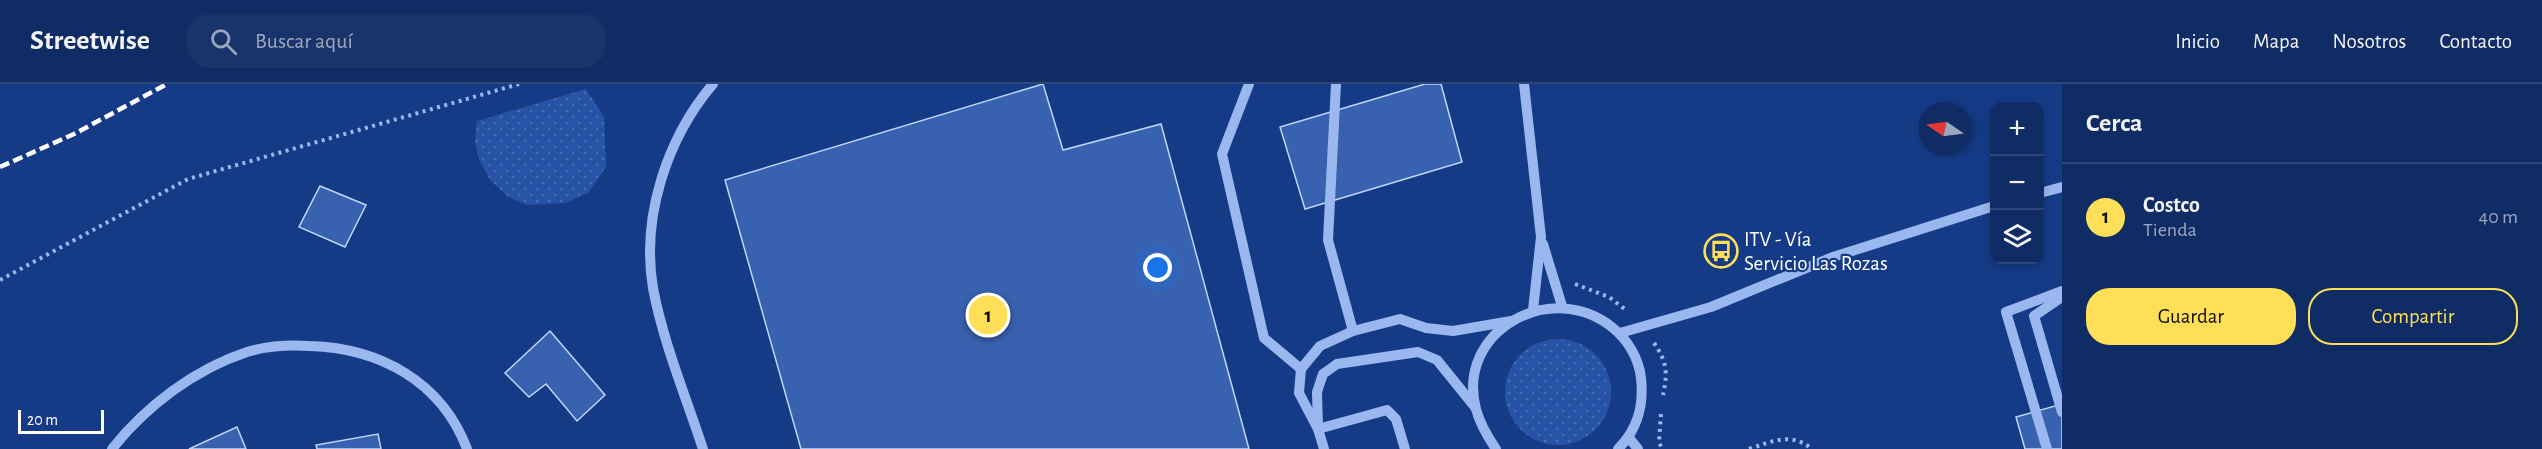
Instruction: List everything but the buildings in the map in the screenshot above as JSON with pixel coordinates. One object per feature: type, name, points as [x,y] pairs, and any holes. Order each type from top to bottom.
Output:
[{"type":"street","points":[[703,449],[653,288],[650,250],[653,216],[664,171],[680,135],[701,99],[713,84]]},
{"type":"street","points":[[1250,84],[1222,154],[1264,338],[1301,369]]},
{"type":"street","points":[[1336,84],[1328,240],[1353,331]]},
{"type":"street","points":[[1524,84],[1540,237],[1533,310]]},
{"type":"street","points":[[2044,192],[2062,187]]},
{"type":"street","points":[[1620,333],[1711,307],[1833,257],[1990,208]]},
{"type":"street","points":[[1540,237],[1563,306]]},
{"type":"street","points":[[2047,449],[2006,312],[2062,291]]},
{"type":"street","points":[[2062,297],[2034,316],[2062,412]]},
{"type":"street","points":[[1496,449],[1483,430],[1475,407],[1474,382],[1480,358],[1493,337],[1512,321],[1533,310],[1563,306],[1584,310],[1603,320],[1620,333],[1633,351],[1641,372],[1643,395],[1639,417],[1629,438],[1618,449]]},
{"type":"street","points":[[1324,449],[1318,429],[1299,393],[1301,369],[1320,346],[1353,331],[1400,319],[1426,328],[1453,331],[1512,321]]},
{"type":"street","points":[[112,449],[135,422],[175,390],[211,367],[249,351],[292,345],[331,347],[361,352],[421,381],[446,408],[467,449]]},
{"type":"street","points":[[1318,429],[1317,392],[1323,374],[1337,364],[1418,352],[1437,360],[1475,407]]},
{"type":"street","points":[[1318,429],[1387,410],[1396,419],[1405,449]]},
{"type":"street","points":[[1629,438],[1638,449]]},
{"type":"path","points":[[0,280],[188,179],[519,84]]},
{"type":"path","points":[[1749,449],[1783,437],[1802,441],[1812,449]]},
{"type":"shaded area","points":[[586,89],[604,117],[606,167],[589,192],[566,203],[527,205],[507,196],[490,180],[479,159],[475,142],[477,121]]},
{"type":"shaded area","points":[[1558,339],[1578,343],[1595,355],[1607,372],[1611,392],[1607,412],[1595,429],[1578,441],[1558,445],[1538,441],[1521,429],[1509,412],[1505,392],[1509,372],[1521,355],[1538,343]]},
{"type":"railway","points":[[0,167],[74,134],[167,84]]},
{"type":"place","name":"ITV - Vía Servicio Las Rozas","points":[[1721,251]]},
{"type":"place","name":"Costco","points":[[988,315]]}]
